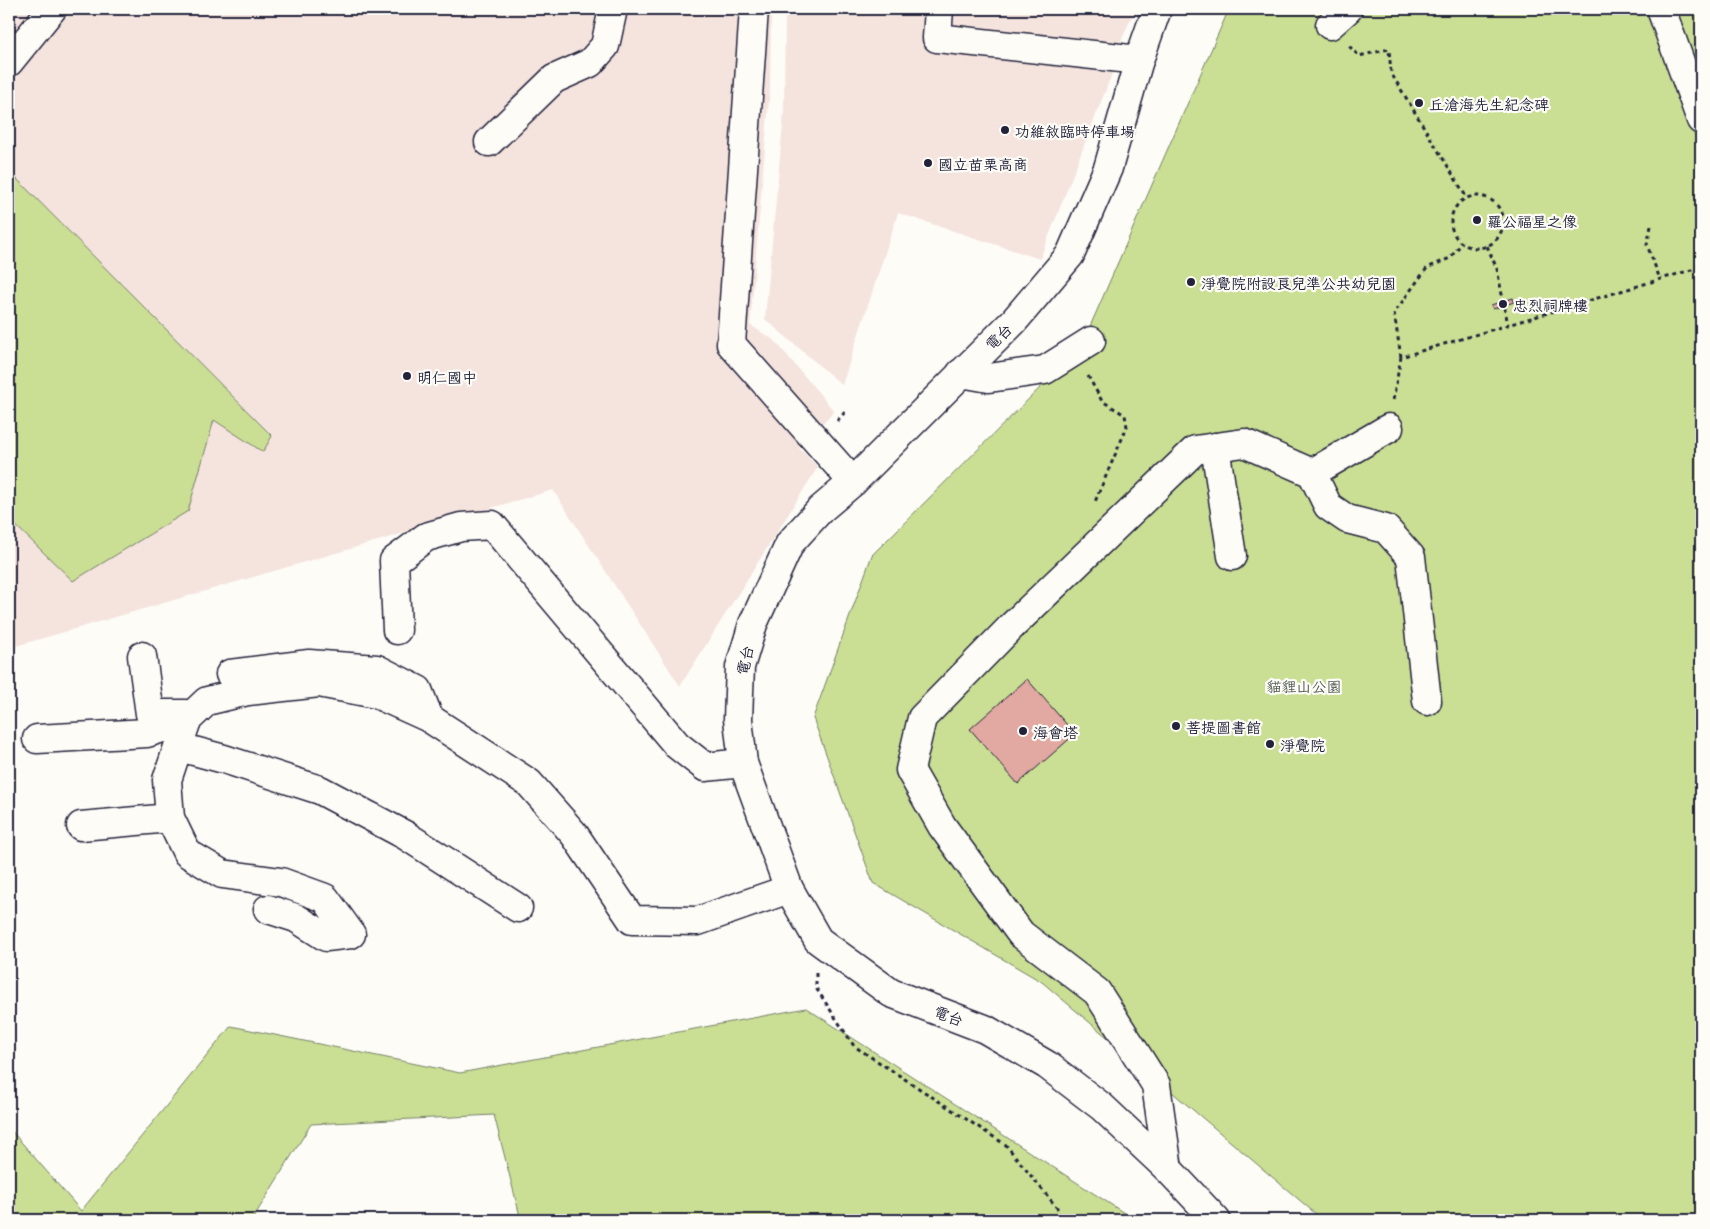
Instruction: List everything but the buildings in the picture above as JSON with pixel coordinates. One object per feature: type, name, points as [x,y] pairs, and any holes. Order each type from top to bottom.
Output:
[{"type":"street","points":[[9,62],[52,9]]},
{"type":"street","points":[[489,142],[554,79],[590,63],[605,46],[613,9]]},
{"type":"street","points":[[754,9],[731,344],[852,482]]},
{"type":"street","points":[[939,9],[937,38],[1139,60]]},
{"type":"street","name":"電台","points":[[1157,9],[1139,60],[1108,168],[1070,255],[1014,320],[852,482],[820,510],[790,543],[753,624],[740,667],[738,719],[742,763],[789,889],[818,940],[891,993],[985,1029],[1047,1066],[1102,1107],[1168,1169],[1216,1220]]},
{"type":"street","points":[[1661,9],[1701,120]]},
{"type":"street","points":[[961,373],[989,378],[1046,370],[1091,341]]},
{"type":"street","points":[[1312,474],[1388,428]]},
{"type":"street","points":[[1168,1169],[1156,1084],[1097,992],[1021,934],[942,826],[910,770],[922,718],[1012,627],[1195,450],[1244,443],[1312,474],[1328,506],[1347,519],[1386,529],[1411,558],[1427,701]]},
{"type":"street","points":[[1215,447],[1232,556]]},
{"type":"street","points":[[397,630],[394,561],[426,537],[461,526],[492,526],[677,746],[705,767],[742,763]]},
{"type":"street","points":[[142,656],[150,714],[191,717]]},
{"type":"street","points":[[230,674],[309,664],[377,669],[418,690],[429,718]]},
{"type":"street","points":[[268,909],[296,918],[326,937],[351,934],[324,898],[281,882],[222,874],[187,853],[170,818],[167,780],[191,717],[207,701],[248,691],[319,683],[376,694],[429,718],[529,783],[574,834],[632,920],[698,921],[789,889]]},
{"type":"street","points":[[37,739],[147,733],[191,717]]},
{"type":"street","points":[[179,748],[224,759],[320,790],[405,835],[518,908]]},
{"type":"street","points":[[81,826],[170,818]]},
{"type":"path","points":[[1339,17],[1359,56],[1389,49],[1391,73],[1467,198]]},
{"type":"path","points":[[1484,196],[1497,204],[1502,212],[1504,220],[1500,236],[1487,246],[1478,248],[1462,243],[1452,228],[1454,210],[1467,198],[1484,196]]},
{"type":"path","points":[[1651,226],[1647,245],[1660,279]]},
{"type":"path","points":[[1388,428],[1401,357],[1394,313],[1427,268],[1450,258],[1462,243]]},
{"type":"path","points":[[1487,246],[1497,269],[1508,325]]},
{"type":"path","points":[[1401,357],[1701,267]]},
{"type":"path","points":[[1066,356],[1084,369],[1102,401],[1125,415],[1127,427],[1093,508]]},
{"type":"path","points":[[818,940],[816,988],[854,1046],[1006,1145],[1058,1209],[1060,1220]]},
{"type":"shaded area","name":"明仁國中","points":[[9,9],[771,9],[770,89],[750,325],[775,341],[834,411],[799,448],[818,467],[680,686],[553,490],[9,648]]},
{"type":"shaded area","name":"國立苗栗高商","points":[[785,9],[1135,9],[1118,48],[1113,71],[1040,259],[898,213],[842,385],[765,319],[784,113]]},
{"type":"green space","name":"貓貍山公園","points":[[1229,9],[1701,9],[1701,1220],[1323,1220],[1042,982],[873,883],[813,718],[872,555],[1081,347]]},
{"type":"green space","points":[[9,171],[272,436],[263,452],[214,420],[188,511],[73,581],[9,519]]},
{"type":"green space","points":[[806,1008],[1135,1220],[521,1220],[494,1115],[311,1124],[252,1220],[9,1220],[9,1128],[81,1211],[231,1026],[460,1073]]},
{"type":"place","name":"丘滄海先生紀念碑","points":[[1419,103]]},
{"type":"place","name":"功維敘臨時停車場","points":[[1005,130]]},
{"type":"place","name":"國立苗栗高商","points":[[928,163]]},
{"type":"place","name":"羅公福星之像","points":[[1477,220]]},
{"type":"place","name":"淨覺院附設良兒準公共幼兒園","points":[[1191,282]]},
{"type":"place","name":"忠烈祠牌樓","points":[[1503,304]]},
{"type":"place","name":"明仁國中","points":[[407,376]]},
{"type":"place","name":"菩提圖書館","points":[[1176,726]]},
{"type":"place","name":"海會塔","points":[[1023,731]]},
{"type":"place","name":"淨覺院","points":[[1270,744]]}]
